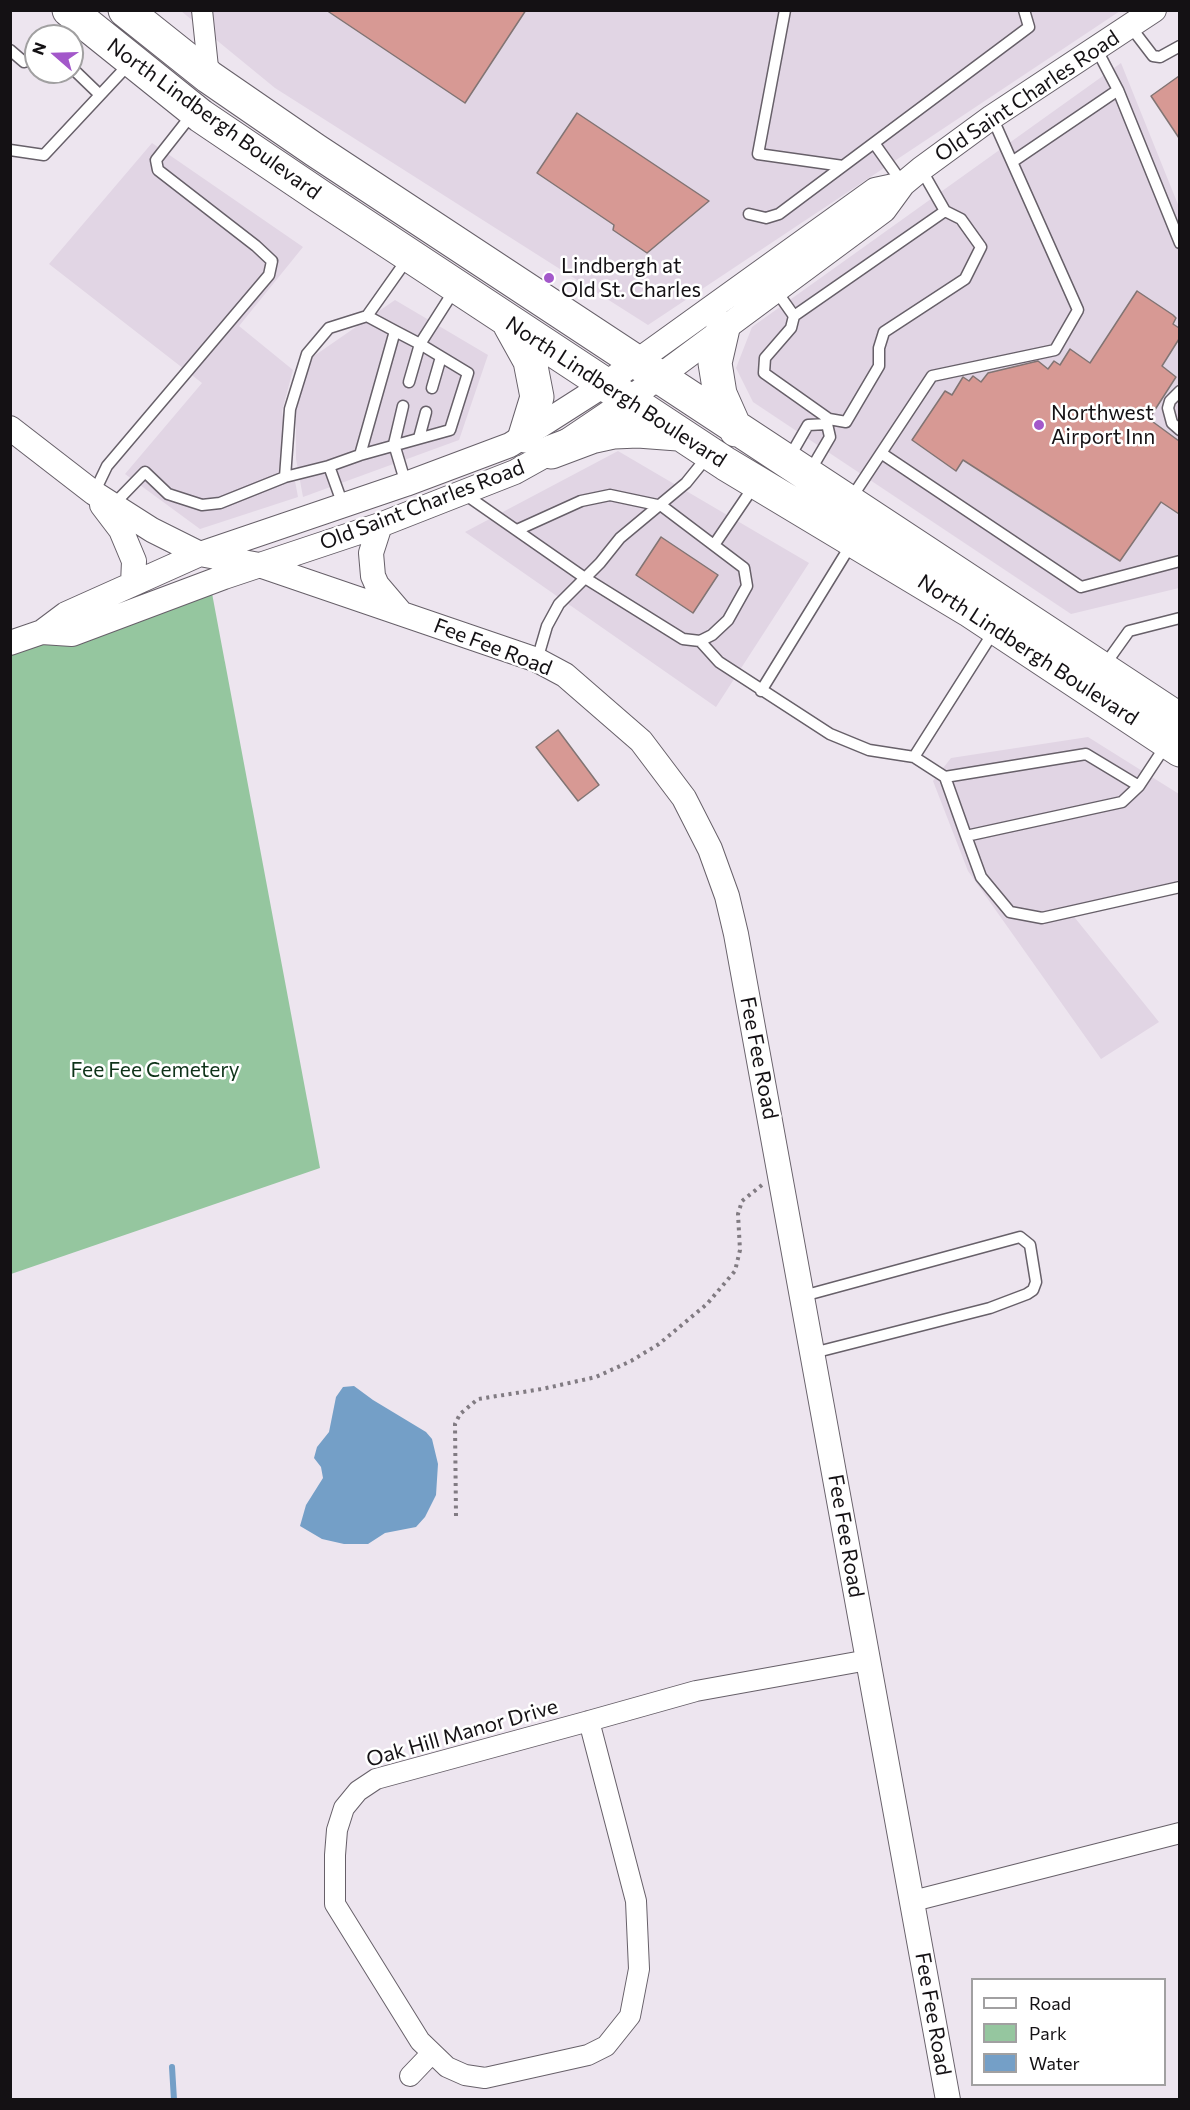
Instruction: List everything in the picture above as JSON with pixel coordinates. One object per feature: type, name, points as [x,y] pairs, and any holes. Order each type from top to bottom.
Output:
[{"type":"highway","name":"North Lindbergh Boulevard","points":[[125,10],[209,77],[315,150],[736,430],[1102,669],[1176,737]]},
{"type":"highway","name":"North Lindbergh Boulevard","points":[[76,21],[195,111],[709,453],[1176,737]]},
{"type":"highway","points":[[508,320],[530,361],[537,397],[538,444],[614,432],[681,434]]},
{"type":"highway","points":[[723,328],[715,363],[720,394],[736,430]]},
{"type":"street","points":[[201,10],[209,77]]},
{"type":"street","name":"Old Saint Charles Road","points":[[647,370],[723,328],[884,210],[903,184],[921,169],[992,117],[1154,10]]},
{"type":"street","name":"Old Saint Charles Road","points":[[42,632],[72,634],[259,565],[380,525],[515,472],[538,444],[647,370],[875,190],[903,184]]},
{"type":"street","name":"Fee Fee Road","points":[[10,428],[103,499],[152,530],[201,554],[259,565],[335,593],[400,612],[537,660],[564,675],[641,741],[684,798],[710,849],[727,896],[736,934],[948,2100]]},
{"type":"street","name":"Old Saint Charles Road","points":[[10,643],[42,632],[66,614],[201,554],[406,484],[510,445],[538,444]]},
{"type":"street","points":[[406,484],[414,511]]},
{"type":"street","points":[[103,499],[134,561],[133,584]]},
{"type":"street","points":[[380,525],[371,553],[373,576],[400,612]]},
{"type":"street","name":"Oak Hill Manor Drive","points":[[589,1721],[636,1901],[639,1969],[630,2016],[606,2046],[588,2055],[485,2078],[465,2075],[447,2067],[431,2054],[335,1904],[333,1884],[337,1830],[344,1808],[358,1791],[376,1779],[696,1691],[868,1660]]},
{"type":"street","points":[[913,1901],[1179,1833]]},
{"type":"street","points":[[410,2076],[431,2054]]},
{"type":"lane","points":[[785,10],[758,154],[843,166]]},
{"type":"lane","points":[[749,214],[766,218],[779,214],[1029,27],[1024,10]]},
{"type":"lane","points":[[1130,26],[1153,56],[1160,57],[1179,46]]},
{"type":"lane","points":[[1096,48],[1118,90],[1179,243]]},
{"type":"lane","points":[[10,50],[24,62]]},
{"type":"lane","points":[[10,150],[44,155],[130,62]]},
{"type":"lane","points":[[84,80],[100,95]]},
{"type":"lane","points":[[1012,162],[1118,90]]},
{"type":"lane","points":[[103,499],[107,466],[269,275],[272,261],[158,170],[156,160],[195,111]]},
{"type":"lane","points":[[849,503],[932,376],[1055,350],[1078,309],[992,117]]},
{"type":"lane","points":[[874,143],[903,184]]},
{"type":"lane","points":[[796,469],[808,425],[828,421],[846,422],[879,366],[879,348],[884,332],[965,279],[981,248],[961,219],[945,211],[921,169]]},
{"type":"lane","points":[[796,469],[830,437],[828,421],[764,373],[765,358],[791,328],[794,316],[945,211]]},
{"type":"lane","points":[[285,477],[290,409],[306,354],[329,328],[367,316],[410,255]]},
{"type":"lane","points":[[409,382],[420,344],[457,287]]},
{"type":"lane","points":[[774,289],[794,316]]},
{"type":"lane","points":[[103,499],[145,472],[168,494],[202,505],[220,503],[285,477],[329,466],[394,444],[450,430],[468,373],[367,316]]},
{"type":"lane","points":[[360,454],[395,331]]},
{"type":"lane","points":[[432,388],[441,357]]},
{"type":"lane","points":[[1179,391],[1170,401],[1168,408],[1172,423],[1179,430]]},
{"type":"lane","points":[[403,406],[394,444],[406,484]]},
{"type":"lane","points":[[420,438],[426,412]]},
{"type":"lane","points":[[537,660],[547,626],[559,604],[620,537],[662,506],[686,483],[709,453]]},
{"type":"lane","points":[[881,453],[1081,586],[1179,561]]},
{"type":"lane","points":[[329,466],[343,505]]},
{"type":"lane","points":[[714,545],[756,483]]},
{"type":"lane","points":[[463,493],[585,578],[683,639],[700,641],[712,635],[728,620],[747,586],[744,568],[662,506],[610,495],[581,501],[517,530]]},
{"type":"lane","points":[[761,691],[853,542]]},
{"type":"lane","points":[[1102,669],[1129,631],[1179,618]]},
{"type":"lane","points":[[914,757],[996,628]]},
{"type":"lane","points":[[700,641],[718,662],[830,734],[869,750],[914,757],[945,777],[981,877],[1010,912],[1042,918],[1179,887]]},
{"type":"lane","points":[[966,836],[1122,802],[1139,786],[1176,737]]},
{"type":"lane","points":[[945,777],[1086,754],[1139,786]]},
{"type":"lane","points":[[803,1296],[1020,1237],[1030,1245],[1036,1282],[1033,1290],[1027,1294],[990,1308],[812,1353]]},
{"type":"path","points":[[456,1516],[454,1432],[460,1414],[478,1399],[542,1389],[596,1377],[631,1361],[659,1344],[707,1304],[735,1271],[740,1250],[738,1214],[742,1201],[758,1187],[781,1176]]},
{"type":"shaded area","points":[[181,11],[1120,11],[648,325],[275,88]]},
{"type":"shaded area","points":[[1121,63],[1179,207],[1179,588],[1071,614],[753,402],[736,368],[752,327]]},
{"type":"shaded area","points":[[152,143],[303,247],[239,326],[293,370],[282,411],[298,497],[200,529],[125,474],[202,383],[49,264]]},
{"type":"shaded area","points":[[395,300],[488,355],[459,440],[303,497],[296,459],[296,409],[311,358]]},
{"type":"shaded area","points":[[618,451],[809,563],[716,707],[465,532]]},
{"type":"shaded area","points":[[1088,737],[1179,794],[1179,882],[1067,908],[1159,1022],[1101,1059],[968,871],[933,781],[951,758]]},
{"type":"green space","name":"Fee Fee Cemetery","points":[[211,588],[320,1168],[11,1274],[10,655]]},
{"type":"water","points":[[354,1386],[426,1432],[432,1439],[438,1464],[436,1495],[425,1517],[416,1527],[385,1533],[368,1544],[344,1544],[322,1539],[300,1526],[306,1505],[323,1478],[321,1467],[314,1458],[317,1447],[329,1432],[336,1397],[343,1387]]},
{"type":"building","points":[[326,10],[526,10],[465,103]]},
{"type":"building","points":[[1179,76],[1179,138],[1151,96]]},
{"type":"building","points":[[577,113],[709,201],[647,253],[613,230],[614,225],[537,173]]},
{"type":"building","name":"Northwest Airport Inn","points":[[1137,291],[1173,315],[1176,318],[1173,324],[1179,328],[1179,339],[1162,366],[1176,377],[1149,419],[1179,441],[1179,514],[1161,502],[1120,561],[963,460],[956,471],[912,440],[945,391],[952,395],[963,377],[969,381],[973,376],[981,382],[988,373],[1038,361],[1048,369],[1054,361],[1060,365],[1070,349],[1090,363]]},
{"type":"building","points":[[661,537],[718,575],[693,613],[636,575]]},
{"type":"building","points":[[558,730],[599,785],[578,801],[536,747]]},
{"type":"waterway","points":[[172,2067],[174,2100]]},
{"type":"place","name":"Lindbergh at Old St. Charles","points":[[549,278]]},
{"type":"place","name":"Northwest Airport Inn","points":[[1039,425]]}]
